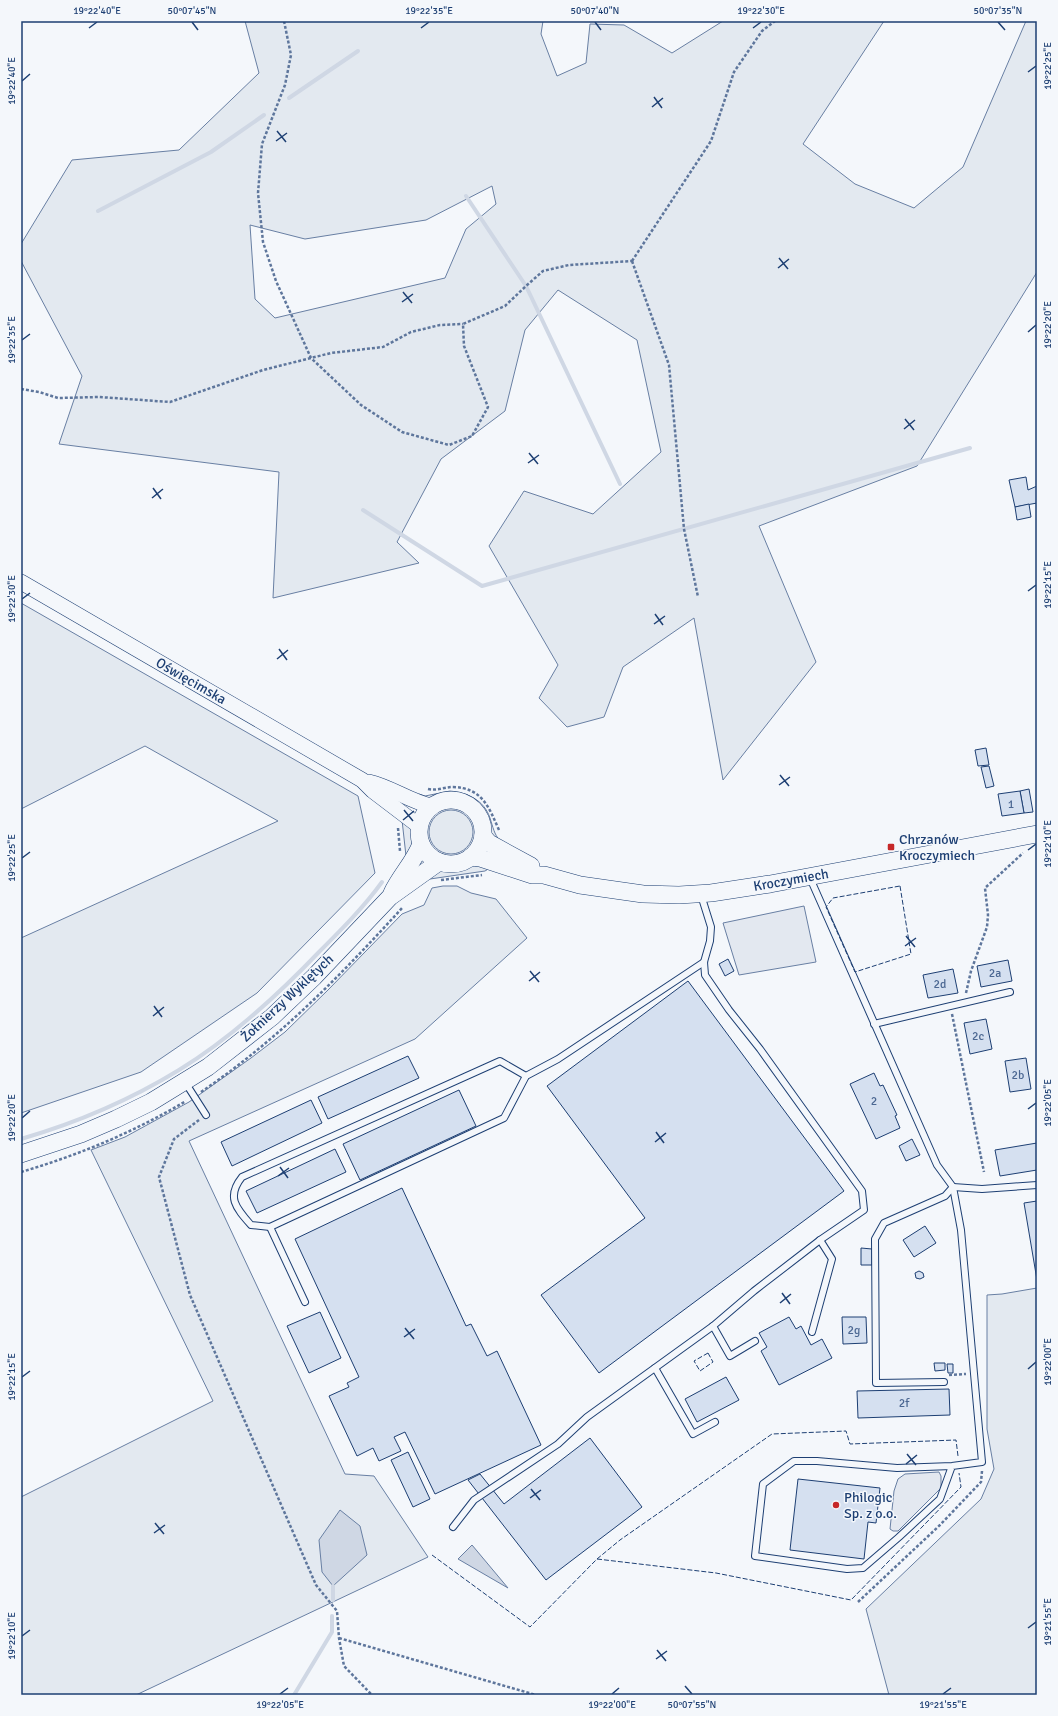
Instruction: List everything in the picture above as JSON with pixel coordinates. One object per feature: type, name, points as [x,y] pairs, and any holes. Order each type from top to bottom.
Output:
[{"type":"main road","points":[[451,800],[462,802],[471,807],[478,815],[482,825],[483,836],[481,844],[471,857],[455,864],[439,862],[425,851],[419,838],[419,826],[423,815],[431,806],[441,801],[451,800]]},
{"type":"main road","name":"Kroczymiech","points":[[471,857],[532,875],[544,875],[580,885],[643,894],[679,895],[700,894],[770,884],[1037,834]]},
{"type":"main road","name":"Kroczymiech","points":[[483,836],[489,843],[533,867],[544,875]]},
{"type":"main road","name":"Żołnierzy Wyklętych","points":[[390,897],[399,878],[417,854],[421,844]]},
{"type":"main road","name":"Żołnierzy Wyklętych","points":[[21,1154],[81,1134],[116,1119],[185,1082],[272,1017],[314,977],[390,897],[439,862]]},
{"type":"street","name":"Oświęcimska","points":[[21,582],[362,780],[373,791],[419,826]]},
{"type":"street","name":"Oświęcimska","points":[[362,780],[378,784],[417,802],[431,806]]},
{"type":"lane","points":[[810,877],[937,1165],[953,1186],[961,1230],[982,1462],[952,1466],[897,1468],[817,1461],[794,1461],[763,1484],[755,1556],[847,1569],[863,1568],[940,1499],[952,1466]]},
{"type":"lane","points":[[453,1526],[474,1500],[558,1444],[587,1417],[713,1326],[754,1291],[820,1240],[864,1210],[862,1192],[705,975],[704,962],[710,941],[711,927],[700,894]]},
{"type":"lane","points":[[526,1076],[500,1061],[242,1177],[235,1186],[233,1199],[239,1212],[251,1225],[270,1227],[504,1118],[526,1076],[558,1059],[704,962]]},
{"type":"lane","points":[[874,1024],[1010,992]]},
{"type":"lane","points":[[185,1082],[206,1116]]},
{"type":"lane","points":[[953,1186],[982,1189],[1037,1185]]},
{"type":"lane","points":[[944,1382],[876,1383],[875,1239],[884,1223],[945,1196],[953,1186]]},
{"type":"lane","points":[[270,1227],[305,1302]]},
{"type":"lane","points":[[812,1332],[832,1259],[820,1240]]},
{"type":"lane","points":[[713,1326],[730,1356],[755,1341]]},
{"type":"lane","points":[[654,1368],[693,1434],[715,1422]]},
{"type":"path","points":[[284,21],[291,55],[285,85],[262,144],[258,193],[263,242],[276,280],[311,358],[361,404],[402,432],[449,445],[472,436],[488,408],[464,346],[463,324]]},
{"type":"path","points":[[632,261],[711,141],[734,72],[762,31],[775,21]]},
{"type":"path","points":[[21,389],[39,392],[58,398],[98,397],[170,402],[263,370],[331,353],[383,347],[411,332],[440,325],[463,324],[505,306],[543,271],[569,265],[632,261]]},
{"type":"path","points":[[632,261],[669,365],[684,529],[698,597]]},
{"type":"path","points":[[423,788],[434,790],[452,787],[462,788],[472,792],[482,798],[493,813],[500,834]]},
{"type":"path","points":[[964,1002],[971,971],[987,927],[988,915],[986,888],[1023,853]]},
{"type":"path","points":[[950,1006],[984,1172]]},
{"type":"path","points":[[206,1116],[174,1139],[158,1177],[190,1295],[316,1585],[338,1611],[339,1638],[344,1666],[372,1695]]},
{"type":"path","points":[[944,1382],[943,1375],[974,1373]]},
{"type":"path","points":[[858,1602],[940,1526],[981,1482],[982,1462]]},
{"type":"path","points":[[339,1638],[536,1695]]},
{"type":"shaded area","points":[[245,21],[543,21],[541,34],[557,76],[586,63],[590,24],[624,25],[672,53],[723,21],[884,21],[803,144],[855,184],[914,208],[963,167],[1026,21],[1037,21],[1037,272],[917,466],[759,526],[816,662],[723,780],[694,618],[623,667],[604,717],[567,727],[539,698],[558,665],[489,546],[524,491],[593,514],[661,452],[637,340],[558,290],[525,330],[505,411],[441,459],[397,542],[419,563],[273,598],[279,472],[59,444],[82,376],[21,261],[21,244],[72,160],[179,150],[259,73]],"holes":[[[492,186],[496,204],[466,229],[445,278],[275,318],[255,299],[250,225],[305,239],[426,220]]]},
{"type":"shaded area","points":[[21,603],[358,796],[375,873],[257,993],[141,1072],[21,1113],[21,938],[278,821],[145,746],[21,809]]},
{"type":"shaded area","points":[[450,791],[474,798],[484,806],[495,833],[500,841],[493,837],[482,811],[468,799],[454,795],[431,798],[418,797],[419,794],[425,796]]},
{"type":"shaded area","points":[[447,810],[455,810],[467,816],[473,828],[473,836],[467,848],[455,854],[447,854],[435,848],[429,836],[429,828],[435,816]]},
{"type":"shaded area","points":[[402,820],[412,829],[414,833],[414,840],[406,856]]},
{"type":"shaded area","points":[[471,865],[490,868],[485,871],[430,879],[439,869],[454,870]]},
{"type":"shaded area","points":[[457,886],[471,893],[496,899],[527,938],[415,1039],[189,1141],[345,1474],[374,1476],[428,1557],[136,1695],[21,1695],[21,1497],[213,1401],[91,1150],[125,1137],[189,1102],[251,1058],[285,1032],[402,914],[424,905],[432,888]]},
{"type":"shaded area","points":[[804,906],[816,962],[739,975],[723,923]]},
{"type":"shaded area","points":[[1037,1288],[1037,1695],[889,1695],[866,1609],[981,1499],[994,1469],[987,1429],[987,1295]]},
{"type":"shaded area","points":[[939,1472],[941,1476],[941,1488],[898,1531],[893,1531],[890,1529],[894,1491],[898,1479],[905,1474]]},
{"type":"shaded area","points":[[340,1510],[360,1526],[367,1555],[333,1586],[322,1572],[319,1540]]},
{"type":"shaded area","points":[[472,1545],[508,1588],[458,1559]]},
{"type":"building","points":[[1026,477],[1028,490],[1037,486],[1037,503],[1015,507],[1009,480]]},
{"type":"building","points":[[1029,504],[1031,517],[1017,520],[1015,507]]},
{"type":"building","points":[[986,748],[989,765],[978,766],[975,750]]},
{"type":"building","points":[[989,766],[994,786],[986,788],[981,767]]},
{"type":"building","points":[[1029,789],[1033,812],[1024,813],[1020,791]]},
{"type":"building","points":[[1020,791],[1024,813],[1002,816],[998,794]]},
{"type":"building","points":[[728,959],[734,971],[725,976],[719,964]]},
{"type":"building","points":[[1008,960],[1012,981],[981,987],[977,966]]},
{"type":"building","points":[[953,969],[958,993],[928,998],[923,975]]},
{"type":"building","points":[[688,981],[844,1191],[599,1373],[541,1295],[645,1218],[547,1086]]},
{"type":"building","points":[[986,1019],[992,1049],[970,1054],[964,1023]]},
{"type":"building","points":[[408,1056],[419,1078],[328,1119],[318,1097]]},
{"type":"building","points":[[1026,1058],[1031,1089],[1010,1092],[1005,1061]]},
{"type":"building","points":[[874,1073],[880,1086],[883,1085],[897,1115],[895,1116],[900,1128],[876,1139],[850,1084]]},
{"type":"building","points":[[459,1090],[476,1126],[360,1180],[343,1144]]},
{"type":"building","points":[[311,1100],[322,1123],[232,1166],[221,1142]]},
{"type":"building","points":[[912,1139],[920,1155],[906,1161],[899,1146]]},
{"type":"building","points":[[1037,1143],[1037,1170],[1000,1176],[995,1150]]},
{"type":"building","points":[[335,1149],[346,1172],[257,1213],[246,1191]]},
{"type":"building","points":[[402,1188],[466,1326],[471,1324],[487,1356],[497,1351],[541,1445],[435,1494],[405,1432],[394,1437],[401,1451],[379,1461],[373,1448],[357,1456],[329,1396],[349,1387],[347,1383],[359,1377],[295,1239]]},
{"type":"building","points":[[1037,1201],[1037,1280],[1024,1203]]},
{"type":"building","points":[[925,1226],[936,1243],[914,1257],[903,1240]]},
{"type":"building","points":[[861,1248],[872,1249],[872,1265],[861,1265]]},
{"type":"building","points":[[919,1271],[923,1273],[924,1277],[920,1279],[916,1278],[915,1273]]},
{"type":"building","points":[[320,1312],[341,1358],[309,1373],[287,1326]]},
{"type":"building","points":[[789,1317],[796,1329],[801,1326],[811,1345],[822,1339],[832,1358],[779,1385],[761,1351],[767,1347],[759,1333]]},
{"type":"building","points":[[842,1317],[866,1317],[867,1343],[843,1344]]},
{"type":"building","points":[[934,1363],[945,1363],[945,1370],[935,1371]]},
{"type":"building","points":[[947,1364],[953,1364],[953,1373],[948,1373]]},
{"type":"building","points":[[726,1377],[739,1400],[697,1422],[685,1399]]},
{"type":"building","points":[[949,1389],[950,1415],[858,1418],[857,1391]]},
{"type":"building","points":[[590,1438],[642,1507],[546,1580],[468,1480],[480,1474],[504,1504]]},
{"type":"building","points":[[408,1452],[430,1499],[413,1507],[391,1460]]},
{"type":"building","name":"Philogic Sp. z o.o.","points":[[798,1479],[880,1488],[876,1523],[868,1522],[864,1559],[790,1550]]},
{"type":"waterway","points":[[289,98],[358,51]]},
{"type":"waterway","points":[[98,211],[211,152],[264,115]]},
{"type":"waterway","points":[[466,196],[526,286],[620,484]]},
{"type":"waterway","points":[[363,510],[482,586],[970,448]]},
{"type":"waterway","points":[[21,1139],[62,1126],[122,1101],[160,1081],[198,1058],[253,1016],[287,984],[352,918],[382,882]]},
{"type":"waterway","points":[[333,1586],[333,1600]]},
{"type":"waterway","points":[[294,1695],[332,1632],[332,1616]]},
{"type":"fence","points":[[900,886],[911,954],[855,972],[826,907],[833,898],[900,886]]},
{"type":"fence","points":[[708,1353],[713,1362],[700,1371],[694,1361],[708,1353]]},
{"type":"fence","points":[[432,1555],[530,1627],[597,1559],[620,1540],[772,1434],[846,1431],[850,1444],[956,1440],[958,1456]]},
{"type":"fence","points":[[597,1559],[716,1573],[851,1600],[961,1487],[959,1473]]},
{"type":"place","name":"Chrzanów Kroczymiech","points":[[891,847]]},
{"type":"place","name":"Philogic Sp. z o.o.","points":[[836,1505]]}]
